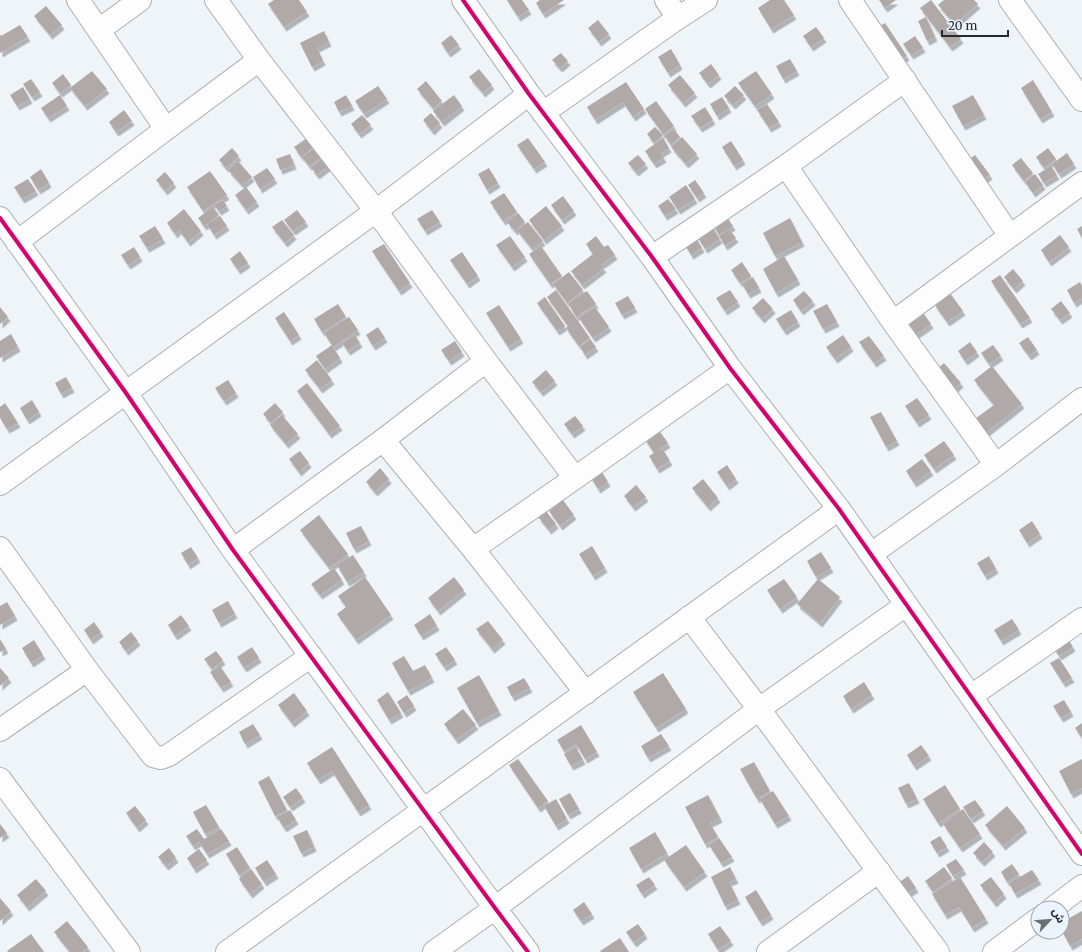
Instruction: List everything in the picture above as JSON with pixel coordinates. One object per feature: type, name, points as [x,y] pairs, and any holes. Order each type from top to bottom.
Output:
[{"type":"street","points":[[78,0],[166,129]]},
{"type":"street","points":[[99,30],[140,0]]},
{"type":"street","points":[[216,0],[259,60],[376,211],[486,361],[575,478]]},
{"type":"street","points":[[463,0],[529,94],[652,257],[730,368],[839,509],[1082,854]]},
{"type":"street","points":[[666,0],[678,18]]},
{"type":"street","points":[[543,113],[706,0]]},
{"type":"street","points":[[850,0],[1010,236]]},
{"type":"street","points":[[1010,0],[1082,100]]},
{"type":"street","points":[[17,242],[259,60]]},
{"type":"street","points":[[652,257],[786,166],[905,80]]},
{"type":"street","points":[[0,484],[376,211],[529,94]]},
{"type":"street","points":[[786,166],[893,322],[996,465]]},
{"type":"street","points":[[893,322],[1082,184]]},
{"type":"street","points":[[0,218],[126,393],[232,550],[528,952]]},
{"type":"street","points":[[232,550],[383,440],[486,361]]},
{"type":"street","points":[[473,549],[730,368]]},
{"type":"street","points":[[871,554],[996,465],[1082,399]]},
{"type":"street","points":[[383,440],[473,549],[586,693]]},
{"type":"street","points":[[228,952],[839,509]]},
{"type":"street","points":[[0,548],[87,670],[153,756],[161,758],[169,755],[310,656]]},
{"type":"street","points":[[434,952],[495,908],[759,709],[906,605]]},
{"type":"street","points":[[689,617],[759,709],[938,952]]},
{"type":"street","points":[[971,696],[1082,619]]},
{"type":"street","points":[[0,730],[87,670]]},
{"type":"street","points":[[0,779],[129,952]]},
{"type":"street","points":[[770,952],[878,871]]},
{"type":"street","points":[[1064,900],[1082,886]]},
{"type":"street","points":[[994,952],[1030,925]]},
{"type":"building","points":[[274,0],[299,0],[307,12],[284,27],[268,4]]},
{"type":"building","points":[[507,0],[522,0],[529,10],[518,17]]},
{"type":"building","points":[[540,0],[564,0],[543,14],[536,3]]},
{"type":"building","points":[[770,0],[784,0],[794,15],[771,29],[758,8]]},
{"type":"building","points":[[879,0],[896,0],[885,8]]},
{"type":"building","points":[[931,0],[961,39],[950,47],[920,8]]},
{"type":"building","points":[[944,0],[974,0],[978,4],[955,24],[938,5]]},
{"type":"building","points":[[46,6],[62,25],[50,35],[34,16]]},
{"type":"building","points":[[926,17],[935,37],[927,41],[918,21]]},
{"type":"building","points":[[598,20],[609,34],[599,42],[588,28]]},
{"type":"building","points":[[885,23],[907,56],[898,63],[875,29]]},
{"type":"building","points":[[20,25],[28,37],[0,53],[0,34],[1,36]]},
{"type":"building","points":[[816,27],[824,38],[811,47],[803,36]]},
{"type":"building","points":[[324,31],[329,42],[317,48],[323,61],[312,67],[300,43]]},
{"type":"building","points":[[451,35],[459,45],[448,53],[441,43]]},
{"type":"building","points":[[915,36],[923,48],[911,55],[903,44]]},
{"type":"building","points":[[671,49],[680,65],[668,73],[658,57]]},
{"type":"building","points":[[561,53],[568,61],[560,68],[552,60]]},
{"type":"building","points":[[790,59],[797,71],[783,79],[776,66]]},
{"type":"building","points":[[711,64],[719,75],[708,84],[699,73]]},
{"type":"building","points":[[479,69],[492,85],[483,93],[469,77]]},
{"type":"building","points":[[92,71],[107,89],[85,106],[70,88]]},
{"type":"building","points":[[756,71],[772,94],[755,106],[738,83]]},
{"type":"building","points":[[63,74],[71,85],[60,93],[52,83]]},
{"type":"building","points":[[680,75],[695,93],[683,103],[668,85]]},
{"type":"building","points":[[31,79],[40,92],[32,97],[23,84]]},
{"type":"building","points":[[1033,80],[1052,112],[1040,119],[1021,88]]},
{"type":"building","points":[[426,81],[442,101],[433,108],[417,89]]},
{"type":"building","points":[[626,82],[644,109],[633,117],[623,102],[595,120],[587,107]]},
{"type":"building","points":[[378,86],[387,99],[364,114],[355,101]]},
{"type":"building","points":[[735,86],[744,95],[733,105],[724,96]]},
{"type":"building","points":[[23,87],[30,99],[17,106],[10,95]]},
{"type":"building","points":[[60,95],[67,106],[48,118],[41,108]]},
{"type":"building","points":[[346,95],[352,106],[339,112],[334,102]]},
{"type":"building","points":[[454,95],[462,106],[442,122],[433,111]]},
{"type":"building","points":[[973,95],[984,115],[963,126],[952,106]]},
{"type":"building","points":[[722,97],[729,108],[717,116],[710,104]]},
{"type":"building","points":[[656,101],[674,126],[663,134],[645,109]]},
{"type":"building","points":[[767,104],[779,122],[769,128],[757,110]]},
{"type":"building","points":[[705,107],[713,120],[700,128],[691,116]]},
{"type":"building","points":[[124,110],[132,121],[116,132],[109,122]]},
{"type":"building","points":[[431,113],[440,123],[432,131],[423,120]]},
{"type":"building","points":[[362,115],[371,125],[359,134],[351,124]]},
{"type":"building","points":[[655,127],[663,135],[654,143],[647,134]]},
{"type":"building","points":[[674,129],[680,137],[671,144],[664,136]]},
{"type":"building","points":[[682,137],[697,154],[686,164],[671,147]]},
{"type":"building","points":[[307,138],[314,147],[301,157],[294,147]]},
{"type":"building","points":[[528,138],[545,162],[534,169],[517,145]]},
{"type":"building","points":[[663,138],[669,148],[661,153],[664,158],[654,164],[645,151]]},
{"type":"building","points":[[731,141],[743,160],[734,166],[722,147]]},
{"type":"building","points":[[316,147],[322,157],[309,166],[302,157]]},
{"type":"building","points":[[232,148],[239,156],[226,168],[219,160]]},
{"type":"building","points":[[1048,148],[1056,159],[1044,168],[1036,157]]},
{"type":"building","points":[[1067,153],[1074,164],[1059,174],[1052,164]]},
{"type":"building","points":[[290,154],[294,165],[280,170],[276,159]]},
{"type":"building","points":[[638,155],[646,164],[636,172],[628,163]]},
{"type":"building","points":[[975,155],[990,175],[981,182],[966,162]]},
{"type":"building","points":[[324,157],[330,165],[317,175],[311,168]]},
{"type":"building","points":[[1021,158],[1033,173],[1024,181],[1012,165]]},
{"type":"building","points":[[238,161],[252,177],[242,185],[228,170]]},
{"type":"building","points":[[1051,166],[1057,175],[1044,183],[1038,174]]},
{"type":"building","points":[[267,168],[275,179],[260,189],[253,177]]},
{"type":"building","points":[[489,168],[498,183],[487,190],[478,174]]},
{"type":"building","points":[[41,169],[49,183],[38,190],[30,177]]},
{"type":"building","points":[[210,171],[227,195],[203,211],[187,187]]},
{"type":"building","points":[[165,172],[174,183],[165,191],[156,180]]},
{"type":"building","points":[[1035,174],[1043,185],[1033,193],[1025,182]]},
{"type":"building","points":[[28,179],[36,191],[22,199],[14,187]]},
{"type":"building","points":[[695,180],[704,193],[697,198],[688,185]]},
{"type":"building","points":[[686,185],[695,199],[678,210],[669,197]]},
{"type":"building","points":[[246,187],[257,202],[246,210],[235,195]]},
{"type":"building","points":[[504,193],[517,212],[503,221],[490,202]]},
{"type":"building","points":[[563,196],[574,211],[562,220],[551,205]]},
{"type":"building","points":[[668,199],[676,209],[665,216],[658,206]]},
{"type":"building","points":[[223,200],[227,206],[219,211],[214,205]]},
{"type":"building","points":[[546,206],[562,226],[544,240],[529,220]]},
{"type":"building","points":[[213,207],[219,215],[204,226],[198,218]]},
{"type":"building","points":[[184,209],[201,231],[188,242],[179,230],[175,234],[167,223]]},
{"type":"building","points":[[297,210],[306,222],[293,231],[284,220]]},
{"type":"building","points":[[432,210],[440,222],[425,231],[417,219]]},
{"type":"building","points":[[518,213],[525,222],[515,231],[507,222]]},
{"type":"building","points":[[724,213],[733,226],[719,235],[711,222]]},
{"type":"building","points":[[220,216],[227,226],[214,235],[207,224]]},
{"type":"building","points":[[790,218],[802,242],[775,256],[763,233]]},
{"type":"building","points":[[282,220],[294,235],[285,243],[272,227]]},
{"type":"building","points":[[528,222],[543,241],[532,249],[517,230]]},
{"type":"building","points":[[710,223],[720,239],[705,249],[695,233]]},
{"type":"building","points":[[155,226],[163,239],[147,248],[139,236]]},
{"type":"building","points":[[1082,226],[1082,238],[1077,229]]},
{"type":"building","points":[[729,229],[736,238],[725,246],[719,236]]},
{"type":"building","points":[[1060,235],[1069,247],[1049,262],[1041,250]]},
{"type":"building","points":[[510,236],[525,257],[512,267],[496,245]]},
{"type":"building","points":[[596,236],[604,247],[608,245],[615,255],[601,265],[604,268],[582,285],[571,271],[593,254],[586,244]]},
{"type":"building","points":[[695,236],[702,248],[691,255],[684,243]]},
{"type":"building","points":[[384,244],[410,283],[399,291],[372,251]]},
{"type":"building","points":[[541,246],[562,276],[550,284],[529,254]]},
{"type":"building","points":[[134,247],[140,257],[128,265],[121,255]]},
{"type":"building","points":[[240,251],[248,263],[238,270],[230,259]]},
{"type":"building","points":[[462,252],[478,276],[467,284],[450,260]]},
{"type":"building","points":[[784,256],[798,280],[776,293],[763,269]]},
{"type":"building","points":[[742,262],[751,276],[740,283],[731,270]]},
{"type":"building","points":[[1013,269],[1023,281],[1014,289],[1004,277]]},
{"type":"building","points":[[569,272],[583,290],[567,303],[553,284]]},
{"type":"building","points":[[1000,275],[1030,318],[1020,324],[991,281]]},
{"type":"building","points":[[753,277],[759,288],[748,294],[742,284]]},
{"type":"building","points":[[1080,282],[1082,286],[1082,298],[1074,303],[1067,290]]},
{"type":"building","points":[[556,290],[590,338],[579,346],[566,328],[568,326],[547,297]]},
{"type":"building","points":[[730,290],[738,302],[725,311],[716,298]]},
{"type":"building","points":[[587,291],[596,304],[576,317],[568,303]]},
{"type":"building","points":[[804,291],[813,301],[801,311],[793,300]]},
{"type":"building","points":[[950,293],[963,311],[947,322],[934,304]]},
{"type":"building","points":[[628,296],[635,308],[622,315],[615,303]]},
{"type":"building","points":[[545,297],[565,326],[557,331],[537,303]]},
{"type":"building","points":[[763,298],[773,309],[762,319],[752,308]]},
{"type":"building","points":[[1061,301],[1070,313],[1060,320],[1051,309]]},
{"type":"building","points":[[338,304],[346,317],[322,332],[314,319]]},
{"type":"building","points":[[827,304],[837,322],[823,329],[813,311]]},
{"type":"building","points":[[499,305],[521,339],[508,347],[486,313]]},
{"type":"building","points":[[0,307],[8,317],[0,324]]},
{"type":"building","points":[[595,307],[609,327],[593,338],[579,318]]},
{"type":"building","points":[[791,310],[798,322],[784,331],[776,319]]},
{"type":"building","points":[[284,312],[299,335],[290,341],[275,318]]},
{"type":"building","points":[[924,314],[931,324],[914,336],[906,326]]},
{"type":"building","points":[[349,317],[358,330],[333,347],[340,358],[325,369],[316,356],[332,345],[324,333]]},
{"type":"building","points":[[378,327],[385,338],[373,346],[366,335]]},
{"type":"building","points":[[11,334],[18,347],[0,358],[0,341]]},
{"type":"building","points":[[355,335],[360,343],[348,351],[342,343]]},
{"type":"building","points":[[843,335],[851,347],[835,359],[826,347]]},
{"type":"building","points":[[869,336],[884,356],[874,363],[859,342]]},
{"type":"building","points":[[1028,337],[1037,350],[1029,356],[1019,343]]},
{"type":"building","points":[[590,339],[596,347],[585,355],[580,347]]},
{"type":"building","points":[[455,341],[462,352],[449,361],[441,350]]},
{"type":"building","points":[[970,342],[977,352],[965,361],[958,351]]},
{"type":"building","points":[[993,345],[1001,356],[989,364],[981,353]]},
{"type":"building","points":[[317,360],[332,380],[320,389],[305,370]]},
{"type":"building","points":[[944,363],[961,383],[952,391],[935,371]]},
{"type":"building","points":[[992,366],[1022,404],[983,435],[972,421],[994,405],[974,380]]},
{"type":"building","points":[[546,370],[555,381],[541,392],[532,382]]},
{"type":"building","points":[[66,377],[72,388],[61,394],[55,383]]},
{"type":"building","points":[[228,380],[236,393],[224,401],[215,388]]},
{"type":"building","points":[[307,383],[340,426],[329,434],[297,391]]},
{"type":"building","points":[[917,398],[929,415],[917,423],[905,406]]},
{"type":"building","points":[[32,400],[39,412],[27,420],[20,408]]},
{"type":"building","points":[[5,403],[18,423],[7,429],[0,418],[0,407]]},
{"type":"building","points":[[275,403],[283,412],[271,423],[263,414]]},
{"type":"building","points":[[881,412],[897,441],[886,447],[870,417]]},
{"type":"building","points":[[282,415],[298,434],[286,444],[270,425]]},
{"type":"building","points":[[575,416],[583,426],[572,434],[564,424]]},
{"type":"building","points":[[658,429],[668,443],[654,453],[644,438]]},
{"type":"building","points":[[944,441],[954,455],[934,469],[924,455]]},
{"type":"building","points":[[662,448],[670,461],[657,469],[649,456]]},
{"type":"building","points":[[300,451],[309,463],[299,472],[289,459]]},
{"type":"building","points":[[922,459],[931,471],[914,483],[906,471]]},
{"type":"building","points":[[727,465],[736,479],[727,486],[717,472]]},
{"type":"building","points":[[380,468],[389,479],[375,492],[366,482]]},
{"type":"building","points":[[600,469],[608,482],[598,489],[590,476]]},
{"type":"building","points":[[703,479],[718,498],[708,507],[692,488]]},
{"type":"building","points":[[636,485],[646,497],[633,507],[624,496]]},
{"type":"building","points":[[563,500],[574,515],[560,526],[549,511]]},
{"type":"building","points":[[546,511],[556,524],[549,530],[538,517]]},
{"type":"building","points":[[319,515],[348,554],[329,568],[300,530]]},
{"type":"building","points":[[1032,521],[1040,534],[1027,543],[1019,530]]},
{"type":"building","points":[[361,526],[369,541],[354,549],[346,533]]},
{"type":"building","points":[[592,546],[605,568],[593,576],[579,554]]},
{"type":"building","points":[[191,547],[198,558],[188,565],[181,553]]},
{"type":"building","points":[[821,552],[831,568],[816,577],[807,561]]},
{"type":"building","points":[[353,555],[364,572],[347,582],[337,565]]},
{"type":"building","points":[[989,556],[996,569],[985,576],[977,563]]},
{"type":"building","points":[[334,568],[342,580],[320,595],[311,584]]},
{"type":"building","points":[[365,577],[391,615],[356,640],[337,614],[346,607],[338,596]]},
{"type":"building","points":[[454,577],[464,590],[438,611],[428,598]]},
{"type":"building","points":[[784,579],[797,597],[780,609],[767,590]]},
{"type":"building","points":[[818,579],[840,597],[820,623],[797,604]]},
{"type":"building","points":[[228,601],[235,614],[219,623],[212,610]]},
{"type":"building","points":[[7,602],[15,616],[0,625],[0,606]]},
{"type":"building","points":[[430,614],[437,626],[421,636],[414,625]]},
{"type":"building","points":[[181,615],[189,626],[175,636],[168,625]]},
{"type":"building","points":[[1012,619],[1019,630],[1001,641],[994,630]]},
{"type":"building","points":[[488,621],[503,640],[492,649],[476,629]]},
{"type":"building","points":[[94,622],[101,632],[91,640],[84,630]]},
{"type":"building","points":[[131,632],[138,641],[126,651],[119,642]]},
{"type":"building","points":[[1066,636],[1073,647],[1059,656],[1052,645]]},
{"type":"building","points":[[0,639],[6,649],[0,652]]},
{"type":"building","points":[[34,640],[43,655],[31,663],[22,648]]},
{"type":"building","points":[[252,647],[259,658],[244,668],[237,657]]},
{"type":"building","points":[[446,647],[455,660],[444,667],[435,654]]},
{"type":"building","points":[[216,651],[223,660],[212,669],[204,659]]},
{"type":"building","points":[[404,656],[413,671],[425,665],[432,678],[408,691],[392,663]]},
{"type":"building","points":[[1059,658],[1072,678],[1063,683],[1050,663]]},
{"type":"building","points":[[220,666],[231,682],[221,688],[210,672]]},
{"type":"building","points":[[0,668],[9,678],[0,686]]},
{"type":"building","points":[[663,673],[686,709],[656,728],[633,692]]},
{"type":"building","points":[[479,675],[499,711],[477,723],[457,688]]},
{"type":"building","points":[[524,678],[530,688],[512,697],[507,687]]},
{"type":"building","points":[[864,682],[872,695],[851,709],[843,696]]},
{"type":"building","points":[[388,692],[401,713],[389,720],[377,700]]},
{"type":"building","points":[[294,693],[307,711],[292,723],[278,705]]},
{"type":"building","points":[[407,695],[414,706],[404,713],[397,702]]},
{"type":"building","points":[[1064,700],[1071,712],[1061,718],[1053,706]]},
{"type":"building","points":[[463,709],[476,725],[456,740],[444,724]]},
{"type":"building","points":[[1082,723],[1082,738],[1075,728]]},
{"type":"building","points":[[253,724],[260,735],[245,744],[239,732]]},
{"type":"building","points":[[581,725],[597,752],[585,759],[576,744],[564,751],[557,740]]},
{"type":"building","points":[[661,734],[669,746],[648,758],[641,746]]},
{"type":"building","points":[[921,745],[929,756],[914,766],[907,755]]},
{"type":"building","points":[[332,747],[369,805],[358,812],[332,771],[318,780],[307,763]]},
{"type":"building","points":[[576,747],[583,760],[571,766],[564,754]]},
{"type":"building","points":[[518,759],[548,801],[538,808],[509,765]]},
{"type":"building","points":[[1082,759],[1082,788],[1071,794],[1059,771]]},
{"type":"building","points":[[754,762],[770,791],[757,799],[740,769]]},
{"type":"building","points":[[269,776],[287,810],[275,816],[258,782]]},
{"type":"building","points":[[909,783],[917,799],[906,804],[898,788]]},
{"type":"building","points":[[945,785],[960,809],[938,823],[923,799]]},
{"type":"building","points":[[296,788],[303,798],[290,807],[283,797]]},
{"type":"building","points":[[773,791],[789,816],[775,824],[760,799]]},
{"type":"building","points":[[570,793],[579,809],[568,815],[559,799]]},
{"type":"building","points":[[708,795],[720,818],[710,823],[718,837],[705,844],[685,807]]},
{"type":"building","points":[[556,799],[567,819],[556,826],[544,806]]},
{"type":"building","points":[[975,800],[983,811],[971,819],[963,807]]},
{"type":"building","points":[[206,805],[219,827],[205,834],[193,812]]},
{"type":"building","points":[[135,806],[146,820],[137,828],[126,813]]},
{"type":"building","points":[[1007,806],[1025,828],[1003,846],[985,825]]},
{"type":"building","points":[[963,809],[980,834],[960,848],[943,824]]},
{"type":"building","points":[[290,810],[296,820],[284,828],[277,817]]},
{"type":"building","points":[[0,824],[7,833],[0,838]]},
{"type":"building","points":[[197,829],[204,839],[221,829],[229,841],[207,854],[199,842],[193,846],[186,836]]},
{"type":"building","points":[[307,830],[314,847],[301,853],[293,836]]},
{"type":"building","points":[[655,832],[667,853],[641,869],[629,848]]},
{"type":"building","points":[[940,836],[947,847],[937,853],[930,842]]},
{"type":"building","points":[[719,838],[732,857],[721,863],[709,845]]},
{"type":"building","points":[[984,842],[993,852],[982,862],[973,853]]},
{"type":"building","points":[[686,845],[705,872],[684,887],[664,860]]},
{"type":"building","points":[[237,847],[250,868],[239,875],[226,854]]},
{"type":"building","points":[[169,848],[176,858],[166,866],[158,857]]},
{"type":"building","points":[[199,849],[207,860],[194,869],[187,858]]},
{"type":"building","points":[[956,859],[964,870],[953,876],[946,865]]},
{"type":"building","points":[[267,860],[276,874],[264,882],[255,868]]},
{"type":"building","points":[[1012,864],[1019,874],[1007,882],[1001,872]]},
{"type":"building","points":[[730,867],[736,879],[729,882],[738,900],[725,906],[711,877]]},
{"type":"building","points":[[944,867],[952,878],[933,892],[925,881]]},
{"type":"building","points":[[251,869],[262,884],[250,894],[239,879]]},
{"type":"building","points":[[1032,870],[1039,880],[1015,894],[1009,883]]},
{"type":"building","points":[[908,876],[916,888],[905,895],[897,884]]},
{"type":"building","points":[[649,877],[655,885],[642,894],[636,885]]},
{"type":"building","points":[[960,877],[986,919],[972,928],[959,907],[945,915],[932,894]]},
{"type":"building","points":[[991,877],[1004,894],[994,903],[980,885]]},
{"type":"building","points":[[36,879],[46,891],[27,907],[17,895]]},
{"type":"building","points":[[756,890],[771,915],[760,922],[745,897]]},
{"type":"building","points":[[0,898],[11,911],[0,921]]},
{"type":"building","points":[[584,902],[592,914],[581,921],[573,910]]},
{"type":"building","points":[[1082,911],[1082,939],[1070,946],[1067,940],[1070,940],[1070,918]]},
{"type":"building","points":[[67,921],[88,947],[82,952],[70,952],[54,932]]},
{"type":"building","points":[[638,924],[645,934],[634,943],[626,932]]},
{"type":"building","points":[[720,926],[731,941],[718,950],[708,934]]},
{"type":"building","points":[[31,934],[44,952],[7,951]]},
{"type":"building","points":[[620,938],[629,952],[600,951]]},
{"type":"cycle path","points":[[463,0],[529,94],[652,257],[730,368],[839,509],[1082,854]]},
{"type":"cycle path","points":[[0,218],[126,393],[233,550],[528,952]]}]
